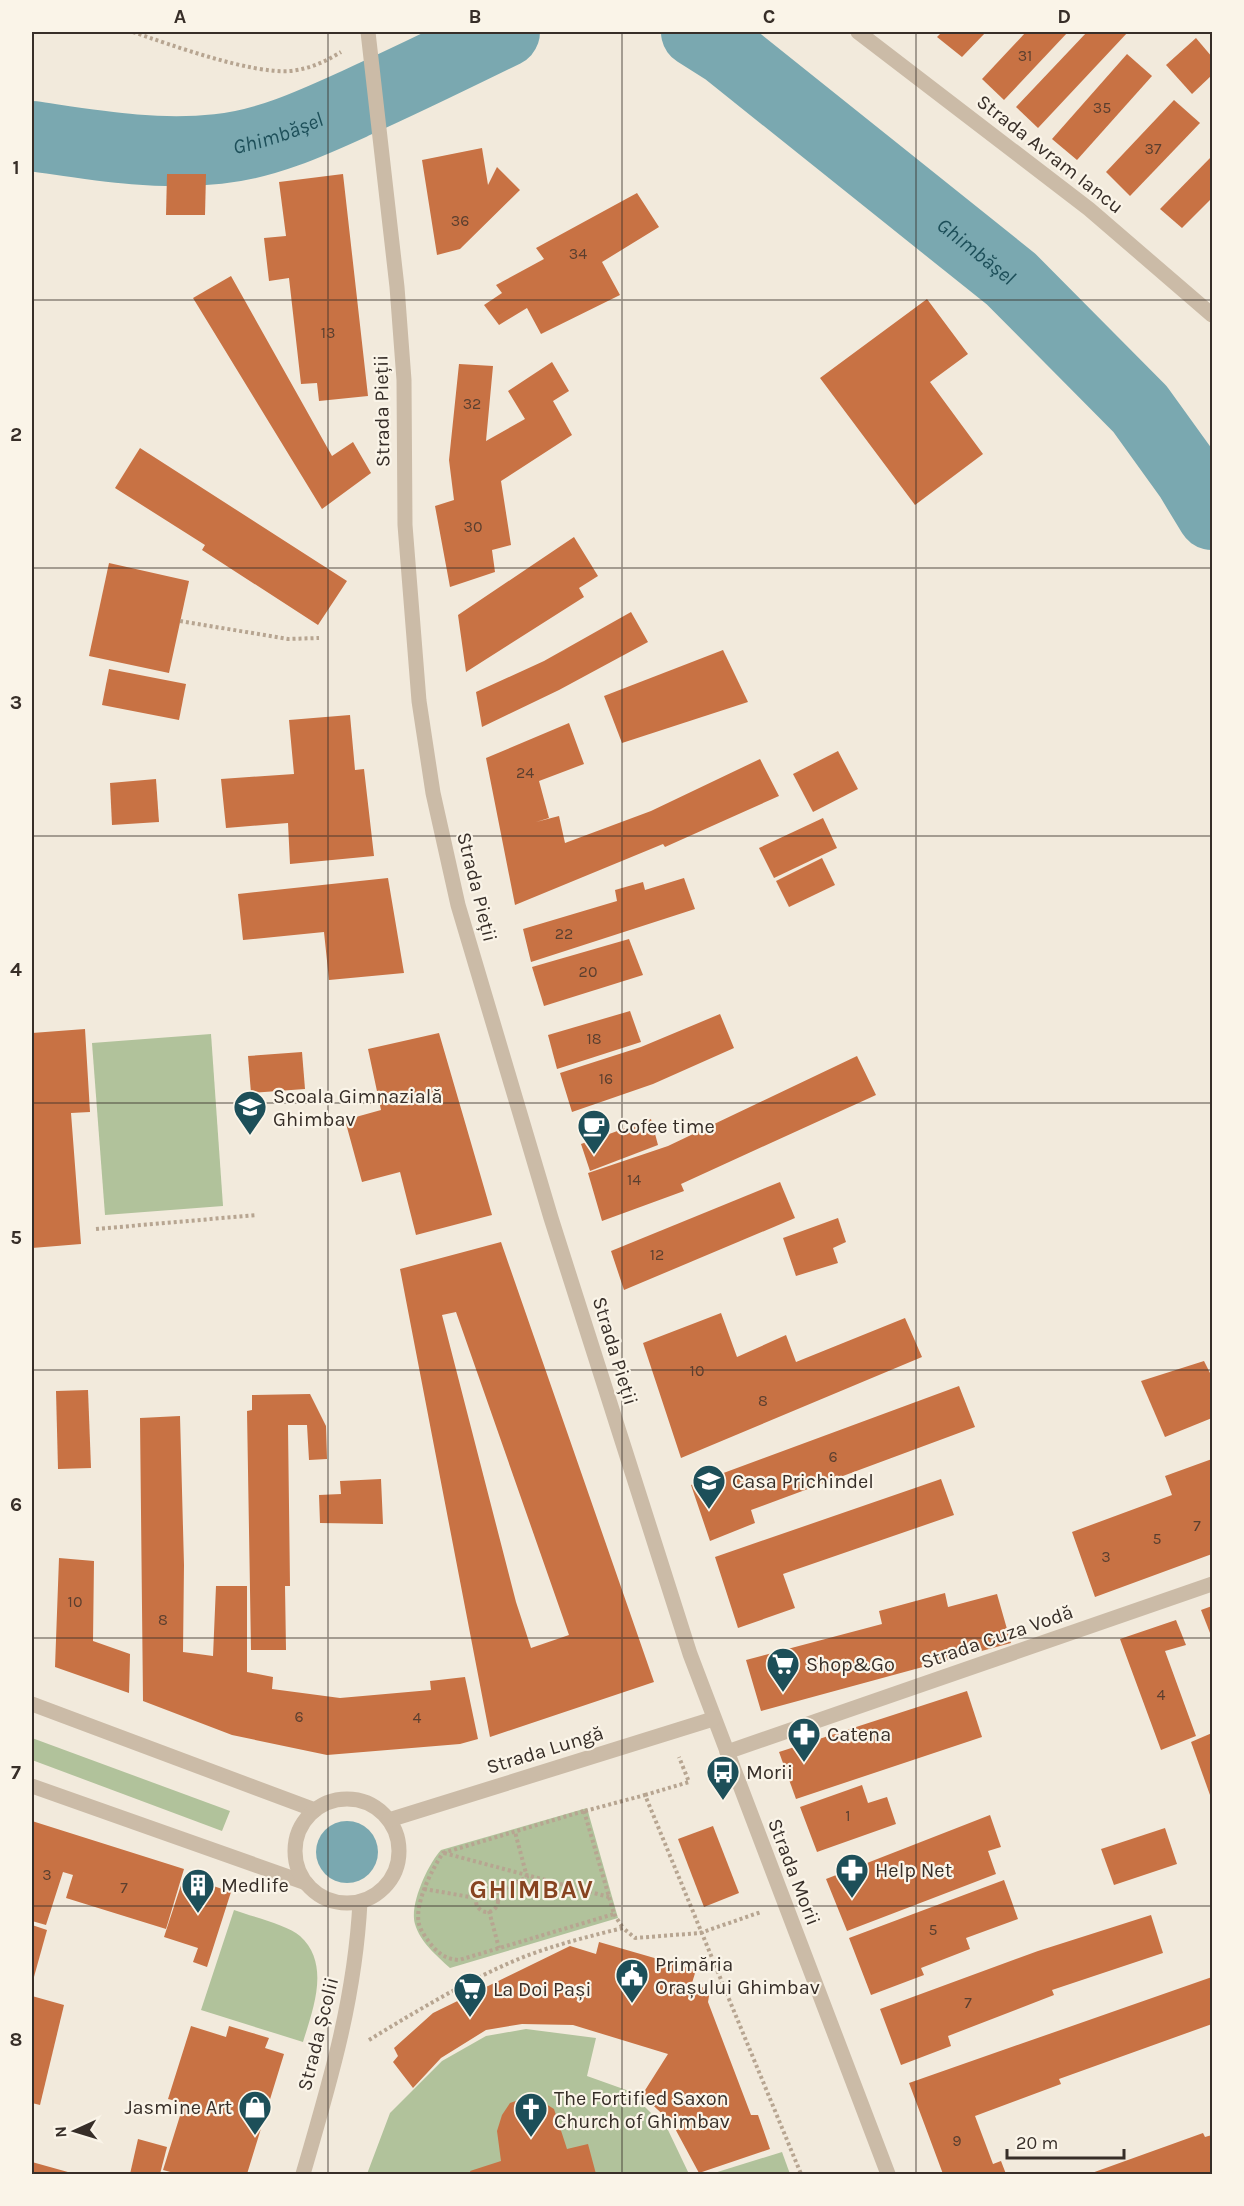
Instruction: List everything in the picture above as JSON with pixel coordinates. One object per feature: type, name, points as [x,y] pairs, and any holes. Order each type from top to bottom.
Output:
[{"type":"street","name":"Strada Avram Iancu","points":[[858,32],[1089,209],[1212,315]]},
{"type":"street","name":"Strada Pieții","points":[[369,35],[404,380],[405,525],[410,609],[419,701],[433,793],[458,905],[483,997],[656,1549],[713,1719]]},
{"type":"street","name":"Strada Cuza Vodă","points":[[727,1752],[1212,1584]]},
{"type":"street","points":[[32,1704],[315,1810]]},
{"type":"street","name":"Strada Lungă","points":[[389,1820],[713,1719]]},
{"type":"street","name":"Strada Morii","points":[[713,1719],[888,2175]]},
{"type":"street","points":[[32,1786],[306,1883],[330,1900],[345,1903],[360,1902],[375,1895],[388,1883],[396,1869],[399,1852],[396,1835],[389,1820],[377,1809],[362,1802],[346,1799],[330,1802],[315,1810],[301,1829],[295,1853],[298,1869],[306,1883]]},
{"type":"street","name":"Strada Școlii","points":[[303,2175],[336,2060],[354,1980],[360,1902]]},
{"type":"path","points":[[133,32],[255,68],[288,71],[316,66],[369,35]]},
{"type":"path","points":[[180,621],[288,639],[319,638]]},
{"type":"path","points":[[96,1229],[257,1215]]},
{"type":"path","points":[[614,1914],[459,1960],[450,1959],[440,1953],[429,1942],[419,1923],[424,1888],[431,1869],[443,1853],[688,1782],[670,1733]]},
{"type":"path","points":[[645,1795],[801,2175]]},
{"type":"path","points":[[584,1811],[614,1914],[623,1928],[635,1938],[700,1933],[784,1903]]},
{"type":"path","points":[[515,1832],[527,1877]]},
{"type":"path","points":[[443,1853],[609,1897]]},
{"type":"path","points":[[476,1898],[483,1891],[495,1894],[527,1877]]},
{"type":"path","points":[[424,1888],[476,1898]]},
{"type":"path","points":[[489,1911],[497,1904],[495,1894]]},
{"type":"path","points":[[476,1898],[479,1908],[489,1911]]},
{"type":"path","points":[[489,1911],[499,1948]]},
{"type":"path","points":[[336,2060],[434,2000],[525,1956],[567,1942],[623,1928]]},
{"type":"green space","points":[[211,1034],[223,1206],[105,1215],[92,1043]]},
{"type":"green space","points":[[32,1738],[230,1811],[222,1831],[32,1760]]},
{"type":"green space","points":[[587,1808],[618,1918],[450,1968],[421,1937],[417,1931],[414,1916],[417,1896],[425,1875],[441,1850]]},
{"type":"green space","points":[[234,1910],[287,1928],[300,1936],[309,1947],[315,1960],[317,1987],[303,2042],[201,2010]]},
{"type":"green space","points":[[526,2029],[596,2038],[587,2076],[629,2091],[668,2130],[689,2174],[367,2174],[390,2113],[442,2061],[486,2036]]},
{"type":"green space","points":[[782,2152],[790,2174],[711,2174]]},
{"type":"water","points":[[341,1821],[353,1821],[369,1830],[376,1840],[378,1852],[376,1864],[369,1874],[353,1883],[341,1883],[330,1878],[321,1869],[316,1858],[316,1846],[321,1835],[330,1826]]},
{"type":"building","points":[[942,32],[986,32],[962,57],[937,37]]},
{"type":"building","points":[[1026,32],[1068,32],[1004,100],[982,79]]},
{"type":"building","points":[[1087,32],[1128,32],[1038,128],[1016,107]]},
{"type":"building","points":[[1196,38],[1212,57],[1212,75],[1192,94],[1166,65]]},
{"type":"building","points":[[1127,54],[1152,76],[1077,160],[1052,139]]},
{"type":"building","points":[[1174,100],[1200,123],[1130,196],[1106,172]]},
{"type":"building","points":[[482,148],[488,185],[497,167],[520,190],[460,249],[437,255],[422,160]]},
{"type":"building","points":[[1212,156],[1212,198],[1182,228],[1160,209]]},
{"type":"building","points":[[167,174],[206,174],[205,215],[166,215]]},
{"type":"building","points":[[343,174],[368,396],[319,401],[317,383],[301,384],[289,278],[269,281],[264,238],[286,236],[279,182]]},
{"type":"building","points":[[637,193],[659,227],[602,262],[620,295],[541,334],[527,308],[499,325],[484,305],[502,293],[496,285],[544,259],[536,248]]},
{"type":"building","points":[[231,276],[332,456],[353,442],[371,473],[322,509],[193,298]]},
{"type":"building","points":[[927,299],[968,354],[930,382],[983,454],[915,505],[820,378]]},
{"type":"building","points":[[552,362],[569,391],[553,401],[572,435],[501,481],[511,545],[492,550],[495,572],[450,587],[435,506],[454,500],[449,460],[459,364],[493,366],[486,441],[525,419],[508,391]]},
{"type":"building","points":[[140,448],[347,581],[318,625],[202,550],[205,545],[115,488]]},
{"type":"building","points":[[574,537],[598,576],[579,588],[584,597],[466,672],[458,615]]},
{"type":"building","points":[[109,563],[189,581],[169,673],[89,656]]},
{"type":"building","points":[[631,612],[648,642],[559,690],[482,727],[476,692],[544,661]]},
{"type":"building","points":[[723,650],[748,702],[622,743],[604,696]]},
{"type":"building","points":[[109,669],[186,684],[179,720],[102,705]]},
{"type":"building","points":[[350,715],[355,770],[364,769],[374,856],[290,864],[288,823],[226,828],[221,779],[294,774],[289,720]]},
{"type":"building","points":[[569,723],[584,764],[539,781],[549,818],[536,822],[559,816],[565,843],[651,811],[760,759],[779,796],[665,847],[663,844],[515,905],[486,758]]},
{"type":"building","points":[[838,751],[858,789],[813,812],[793,774]]},
{"type":"building","points":[[156,779],[159,822],[112,825],[110,783]]},
{"type":"building","points":[[823,818],[837,848],[774,878],[759,848]]},
{"type":"building","points":[[822,858],[835,885],[789,907],[776,881]]},
{"type":"building","points":[[388,878],[404,973],[329,980],[324,932],[243,940],[238,894]]},
{"type":"building","points":[[684,878],[695,909],[531,962],[523,929],[617,901],[615,890],[643,882],[645,890]]},
{"type":"building","points":[[629,939],[643,975],[544,1006],[532,967]]},
{"type":"building","points":[[630,1011],[641,1042],[557,1069],[548,1035]]},
{"type":"building","points":[[720,1014],[734,1048],[653,1084],[572,1112],[560,1073],[641,1047]]},
{"type":"building","points":[[85,1029],[90,1112],[71,1113],[81,1244],[32,1248],[32,1033]]},
{"type":"building","points":[[439,1033],[492,1215],[416,1235],[400,1172],[362,1182],[345,1120],[381,1110],[368,1049]]},
{"type":"building","points":[[302,1052],[305,1089],[251,1093],[248,1056]]},
{"type":"building","points":[[857,1056],[876,1095],[681,1184],[684,1191],[602,1221],[588,1173],[668,1146]]},
{"type":"building","points":[[651,1119],[658,1145],[590,1171],[581,1144]]},
{"type":"building","points":[[780,1182],[795,1218],[624,1290],[611,1251]]},
{"type":"building","points":[[838,1218],[846,1242],[833,1248],[838,1263],[796,1276],[783,1238]]},
{"type":"building","points":[[501,1242],[654,1682],[490,1737],[400,1269]],"holes":[[[456,1312],[569,1635],[531,1648],[516,1602],[442,1315]]]},
{"type":"building","points":[[721,1313],[737,1357],[786,1335],[796,1362],[905,1318],[922,1357],[681,1458],[643,1343]]},
{"type":"building","points":[[1204,1361],[1212,1377],[1212,1418],[1165,1437],[1141,1381]]},
{"type":"building","points":[[959,1386],[975,1427],[751,1510],[755,1523],[710,1541],[691,1485]]},
{"type":"building","points":[[88,1390],[91,1468],[58,1469],[56,1391]]},
{"type":"building","points":[[310,1394],[326,1426],[327,1459],[309,1460],[307,1425],[288,1425],[290,1586],[285,1586],[286,1650],[251,1650],[247,1411],[252,1410],[252,1395]]},
{"type":"building","points":[[180,1416],[184,1565],[183,1652],[213,1656],[216,1586],[247,1586],[247,1672],[273,1677],[272,1689],[340,1698],[431,1690],[430,1681],[465,1677],[478,1739],[460,1744],[327,1755],[232,1735],[143,1701],[140,1418]]},
{"type":"building","points":[[1212,1459],[1212,1554],[1095,1597],[1072,1532],[1172,1495],[1165,1476]]},
{"type":"building","points":[[381,1479],[383,1524],[320,1523],[319,1495],[341,1494],[340,1481]]},
{"type":"building","points":[[941,1479],[954,1515],[783,1574],[795,1608],[738,1628],[715,1557]]},
{"type":"building","points":[[59,1558],[94,1561],[93,1641],[130,1654],[129,1693],[55,1667]]},
{"type":"building","points":[[945,1593],[948,1607],[997,1594],[1011,1643],[761,1711],[746,1660],[882,1624],[879,1611]]},
{"type":"building","points":[[1212,1606],[1212,1638],[1201,1610]]},
{"type":"building","points":[[1176,1620],[1186,1645],[1165,1651],[1196,1736],[1161,1750],[1120,1639]]},
{"type":"building","points":[[967,1691],[982,1737],[796,1799],[779,1752]]},
{"type":"building","points":[[1212,1733],[1212,1794],[1210,1795],[1191,1742]]},
{"type":"building","points":[[862,1785],[868,1803],[887,1797],[896,1824],[817,1852],[800,1807]]},
{"type":"building","points":[[990,1815],[1001,1847],[988,1851],[996,1874],[847,1931],[826,1879]]},
{"type":"building","points":[[32,1821],[184,1869],[166,1929],[66,1898],[73,1875],[63,1872],[46,1925],[32,1921]]},
{"type":"building","points":[[713,1826],[739,1893],[704,1907],[678,1839]]},
{"type":"building","points":[[1165,1828],[1177,1864],[1114,1885],[1101,1849]]},
{"type":"building","name":"Medlife","points":[[184,1876],[231,1892],[207,1967],[193,1962],[198,1948],[164,1937]]},
{"type":"building","points":[[1004,1880],[1018,1919],[966,1938],[970,1949],[921,1968],[924,1975],[871,1995],[849,1938]]},
{"type":"building","points":[[1151,1915],[1163,1953],[1052,1990],[1054,1995],[948,2036],[951,2046],[901,2065],[880,2009],[1038,1951]]},
{"type":"building","points":[[32,1925],[47,1930],[32,1984]]},
{"type":"building","points":[[599,1942],[696,1970],[692,1983],[710,1990],[708,2002],[751,2115],[758,2115],[770,2149],[699,2173],[672,2123],[642,2095],[668,2054],[573,2025],[522,2024],[486,2030],[441,2058],[413,2088],[393,2062],[398,2056],[394,2048],[433,2013],[570,1946],[596,1954]]},
{"type":"building","points":[[1212,1977],[1212,2024],[1059,2079],[1061,2084],[975,2116],[993,2164],[1001,2161],[1006,2174],[943,2174],[909,2083]]},
{"type":"building","points":[[32,1996],[64,2005],[40,2105],[32,2103]]},
{"type":"building","points":[[191,2026],[226,2037],[229,2026],[269,2038],[265,2048],[284,2054],[247,2174],[178,2174],[163,2170],[184,2103],[168,2099]]},
{"type":"building","name":"The Fortified Saxon Church of Ghimbav","points":[[524,2098],[538,2099],[554,2109],[567,2149],[588,2144],[596,2174],[471,2174],[470,2171],[501,2161],[497,2131],[502,2115],[510,2103]]},
{"type":"building","points":[[1203,2133],[1205,2137],[1212,2135],[1212,2174],[1089,2174]]},
{"type":"building","points":[[138,2139],[167,2147],[160,2174],[130,2174]]},
{"type":"building","points":[[32,2162],[75,2174],[32,2174]]},
{"type":"waterway","name":"Ghimbășel","points":[[32,136],[125,149],[171,151],[218,149],[254,143],[323,118],[505,32]]},
{"type":"waterway","name":"Ghimbășel","points":[[696,32],[726,51],[1011,279],[1140,409],[1189,477],[1212,515]]},
{"type":"place","name":"Scoala Gimnazială Ghimbav","points":[[250,1136]]},
{"type":"place","name":"Cofee time","points":[[594,1155]]},
{"type":"place","name":"Casa Prichindel","points":[[709,1510]]},
{"type":"place","name":"Shop&Go","points":[[783,1693]]},
{"type":"place","name":"Catena","points":[[804,1763]]},
{"type":"place","name":"Morii","points":[[723,1801]]},
{"type":"place","name":"Help Net","points":[[852,1899]]},
{"type":"place","name":"Medlife","points":[[198,1914]]},
{"type":"place","name":"Primăria Orașului Ghimbav","points":[[632,2004]]},
{"type":"place","name":"La Doi Pași","points":[[470,2018]]},
{"type":"place","name":"Jasmine Art","points":[[255,2136]]},
{"type":"place","name":"The Fortified Saxon Church of Ghimbav","points":[[531,2138]]},
{"type":"district","name":"GHIMBAV","points":[[532,1889]]}]
